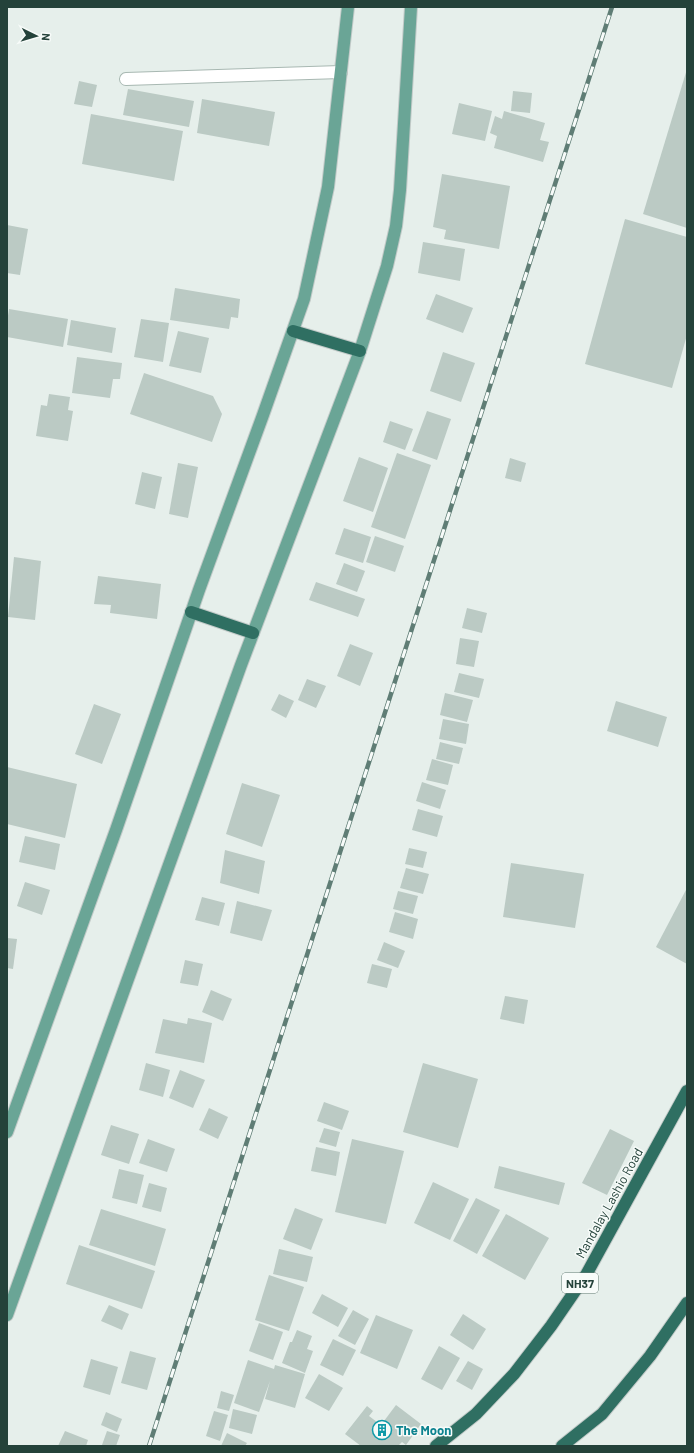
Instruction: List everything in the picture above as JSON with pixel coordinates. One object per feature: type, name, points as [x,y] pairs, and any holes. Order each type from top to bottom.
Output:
[{"type":"highway","points":[[293,331],[360,351]]},
{"type":"highway","points":[[191,612],[253,633]]},
{"type":"highway","name":"Mandalay Lashio Road","points":[[436,1446],[476,1414],[514,1374],[551,1326],[586,1275],[687,1091]]},
{"type":"highway","points":[[562,1446],[602,1414],[650,1356],[687,1303]]},
{"type":"main road","points":[[7,1132],[116,830],[191,612],[304,299],[328,188],[348,7]]},
{"type":"main road","points":[[7,1315],[253,633],[360,351],[387,266],[396,226],[400,190],[411,7]]},
{"type":"street","points":[[126,79],[341,72]]},
{"type":"building","points":[[687,69],[687,228],[643,214]]},
{"type":"building","points":[[79,81],[97,85],[92,107],[74,104]]},
{"type":"building","points":[[128,89],[194,101],[189,127],[123,115]]},
{"type":"building","points":[[513,91],[532,93],[530,113],[511,111]]},
{"type":"building","points":[[202,99],[275,112],[269,146],[197,133]]},
{"type":"building","points":[[459,103],[492,111],[485,141],[452,134]]},
{"type":"building","points":[[504,111],[545,123],[540,140],[549,142],[543,162],[494,148],[497,136],[490,133],[495,116],[502,119]]},
{"type":"building","points":[[91,114],[183,131],[174,181],[82,164]]},
{"type":"building","points":[[442,174],[510,186],[499,249],[444,239],[446,230],[433,227]]},
{"type":"building","points":[[625,219],[687,237],[687,335],[672,388],[585,364]]},
{"type":"building","points":[[7,225],[28,229],[20,275],[7,273]]},
{"type":"building","points":[[423,242],[465,249],[460,281],[418,273]]},
{"type":"building","points":[[175,288],[240,299],[238,318],[231,317],[229,329],[170,320]]},
{"type":"building","points":[[436,294],[473,308],[463,333],[426,319]]},
{"type":"building","points":[[9,309],[68,319],[63,347],[7,337]]},
{"type":"building","points":[[141,319],[169,323],[163,362],[134,357]]},
{"type":"building","points":[[71,320],[116,328],[112,353],[67,345]]},
{"type":"building","points":[[178,331],[209,338],[201,373],[169,366]]},
{"type":"building","points":[[443,352],[475,363],[461,402],[430,391]]},
{"type":"building","points":[[77,357],[122,363],[120,379],[113,379],[110,398],[72,393]]},
{"type":"building","points":[[144,373],[213,396],[222,414],[212,442],[130,414]]},
{"type":"building","points":[[49,394],[70,397],[68,410],[73,411],[68,441],[36,436],[41,405],[47,406]]},
{"type":"building","points":[[427,411],[451,419],[437,460],[412,451]]},
{"type":"building","points":[[390,421],[413,429],[405,450],[383,442]]},
{"type":"building","points":[[397,453],[431,465],[405,539],[371,527]]},
{"type":"building","points":[[359,457],[388,468],[373,512],[343,501]]},
{"type":"building","points":[[510,458],[526,463],[521,482],[505,478]]},
{"type":"building","points":[[178,463],[198,467],[188,518],[169,514]]},
{"type":"building","points":[[142,472],[162,477],[155,509],[135,504]]},
{"type":"building","points":[[344,528],[371,537],[363,563],[335,554]]},
{"type":"building","points":[[375,536],[404,546],[395,572],[366,562]]},
{"type":"building","points":[[14,557],[41,561],[35,620],[8,617]]},
{"type":"building","points":[[344,563],[365,571],[357,592],[336,584]]},
{"type":"building","points":[[98,576],[161,584],[157,619],[110,613],[111,605],[94,604]]},
{"type":"building","points":[[316,582],[365,599],[358,617],[309,600]]},
{"type":"building","points":[[467,608],[487,613],[482,633],[462,628]]},
{"type":"building","points":[[460,638],[479,641],[474,667],[456,664]]},
{"type":"building","points":[[350,644],[373,653],[360,686],[337,676]]},
{"type":"building","points":[[459,673],[484,679],[479,698],[454,692]]},
{"type":"building","points":[[307,679],[326,686],[316,708],[298,700]]},
{"type":"building","points":[[445,693],[473,700],[467,722],[440,715]]},
{"type":"building","points":[[279,694],[294,701],[286,718],[271,710]]},
{"type":"building","points":[[616,701],[667,717],[658,747],[607,731]]},
{"type":"building","points":[[94,704],[121,714],[102,764],[75,754]]},
{"type":"building","points":[[443,719],[469,724],[466,744],[439,739]]},
{"type":"building","points":[[440,742],[463,748],[459,764],[436,759]]},
{"type":"building","points":[[432,759],[453,765],[448,785],[426,780]]},
{"type":"building","points":[[7,767],[77,784],[65,838],[7,824]]},
{"type":"building","points":[[422,782],[446,790],[440,809],[416,801]]},
{"type":"building","points":[[242,783],[280,795],[262,847],[226,834]]},
{"type":"building","points":[[418,809],[443,816],[437,837],[412,830]]},
{"type":"building","points":[[25,836],[60,844],[55,870],[19,862]]},
{"type":"building","points":[[409,848],[427,852],[423,868],[405,864]]},
{"type":"building","points":[[225,850],[265,861],[259,894],[220,883]]},
{"type":"building","points":[[511,863],[584,874],[575,928],[503,917]]},
{"type":"building","points":[[406,868],[429,874],[423,894],[400,888]]},
{"type":"building","points":[[25,882],[50,890],[42,915],[17,906]]},
{"type":"building","points":[[687,888],[687,964],[656,947]]},
{"type":"building","points":[[398,891],[418,896],[413,914],[393,909]]},
{"type":"building","points":[[202,897],[225,903],[219,926],[195,920]]},
{"type":"building","points":[[237,901],[272,910],[262,941],[230,933]]},
{"type":"building","points":[[395,912],[418,919],[413,939],[389,932]]},
{"type":"building","points":[[7,938],[17,939],[13,969],[7,968]]},
{"type":"building","points":[[384,942],[405,951],[398,968],[377,960]]},
{"type":"building","points":[[185,960],[203,964],[198,986],[180,983]]},
{"type":"building","points":[[372,964],[392,969],[387,988],[367,983]]},
{"type":"building","points":[[211,990],[232,999],[223,1021],[202,1012]]},
{"type":"building","points":[[505,996],[528,1000],[524,1024],[500,1019]]},
{"type":"building","points":[[188,1018],[212,1023],[204,1063],[155,1053],[163,1019],[187,1024]]},
{"type":"building","points":[[146,1063],[170,1070],[163,1097],[139,1090]]},
{"type":"building","points":[[423,1063],[478,1079],[458,1148],[403,1132]]},
{"type":"building","points":[[180,1070],[205,1080],[193,1108],[169,1098]]},
{"type":"building","points":[[324,1102],[349,1111],[342,1130],[317,1121]]},
{"type":"building","points":[[209,1108],[228,1117],[218,1139],[199,1130]]},
{"type":"building","points":[[111,1125],[139,1134],[129,1164],[101,1155]]},
{"type":"building","points":[[324,1128],[340,1132],[336,1147],[319,1142]]},
{"type":"building","points":[[610,1129],[634,1141],[607,1195],[582,1183]]},
{"type":"building","points":[[148,1139],[175,1149],[167,1172],[139,1163]]},
{"type":"building","points":[[352,1139],[404,1151],[386,1224],[335,1212]]},
{"type":"building","points":[[316,1147],[340,1152],[336,1176],[311,1171]]},
{"type":"building","points":[[499,1166],[565,1183],[559,1205],[494,1188]]},
{"type":"building","points":[[119,1169],[144,1175],[137,1204],[112,1198]]},
{"type":"building","points":[[433,1182],[469,1199],[450,1240],[414,1223]]},
{"type":"building","points":[[149,1183],[167,1188],[161,1212],[142,1207]]},
{"type":"building","points":[[476,1198],[500,1210],[477,1254],[453,1241]]},
{"type":"building","points":[[295,1208],[323,1219],[311,1250],[283,1239]]},
{"type":"building","points":[[101,1209],[166,1229],[155,1266],[89,1245]]},
{"type":"building","points":[[506,1214],[549,1238],[525,1280],[482,1256]]},
{"type":"building","points":[[79,1245],[155,1271],[142,1309],[66,1284]]},
{"type":"building","points":[[279,1249],[313,1257],[307,1282],[273,1274]]},
{"type":"building","points":[[269,1275],[304,1287],[289,1331],[255,1320]]},
{"type":"building","points":[[322,1294],[348,1308],[338,1327],[312,1313]]},
{"type":"building","points":[[109,1305],[129,1314],[122,1330],[101,1321]]},
{"type":"building","points":[[353,1310],[369,1319],[355,1345],[338,1336]]},
{"type":"building","points":[[463,1314],[486,1329],[473,1350],[450,1335]]},
{"type":"building","points":[[376,1315],[413,1330],[397,1369],[360,1353]]},
{"type":"building","points":[[259,1323],[283,1332],[273,1360],[249,1351]]},
{"type":"building","points":[[297,1330],[312,1336],[307,1349],[313,1351],[305,1373],[282,1363],[290,1342],[292,1342]]},
{"type":"building","points":[[333,1339],[356,1350],[343,1376],[320,1365]]},
{"type":"building","points":[[439,1346],[460,1358],[442,1390],[421,1379]]},
{"type":"building","points":[[130,1351],[156,1358],[147,1390],[121,1383]]},
{"type":"building","points":[[91,1359],[118,1367],[110,1395],[83,1387]]},
{"type":"building","points":[[248,1360],[274,1369],[275,1365],[305,1374],[295,1408],[265,1399],[270,1381],[259,1412],[234,1403]]},
{"type":"building","points":[[468,1361],[483,1369],[472,1390],[456,1381]]},
{"type":"building","points":[[319,1374],[343,1388],[329,1411],[305,1398]]},
{"type":"building","points":[[221,1391],[234,1395],[229,1411],[217,1408]]},
{"type":"building","name":"The Moon","points":[[396,1405],[421,1424],[406,1445],[402,1442],[398,1446],[361,1446],[345,1434],[367,1406],[373,1411],[369,1416],[381,1425]]},
{"type":"building","points":[[233,1409],[257,1415],[252,1434],[229,1428]]},
{"type":"building","points":[[214,1411],[228,1415],[220,1441],[206,1436]]},
{"type":"building","points":[[106,1412],[122,1419],[117,1432],[101,1425]]},
{"type":"building","points":[[65,1431],[88,1440],[86,1446],[58,1446]]},
{"type":"building","points":[[107,1431],[120,1435],[116,1446],[102,1445]]},
{"type":"building","points":[[227,1433],[247,1443],[245,1446],[221,1446]]},
{"type":"railway","points":[[149,1446],[612,7]]},
{"type":"place","name":"The Moon","points":[[382,1430]]}]
